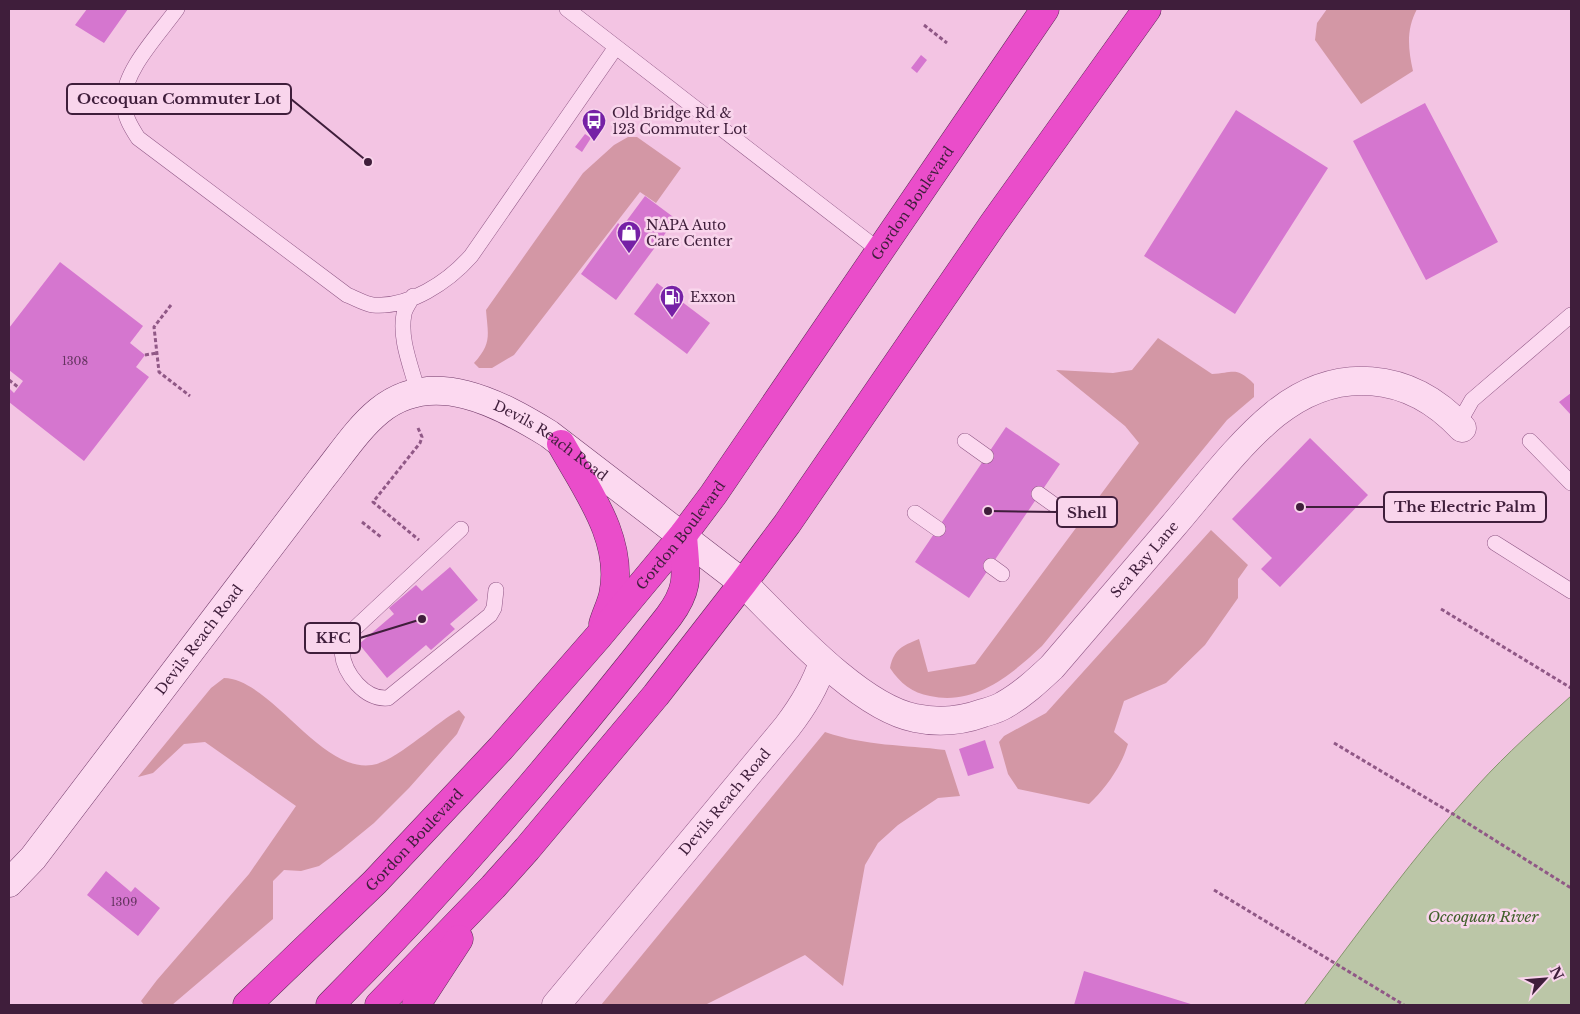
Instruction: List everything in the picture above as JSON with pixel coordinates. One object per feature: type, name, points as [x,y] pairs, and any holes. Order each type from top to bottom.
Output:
[{"type":"highway","name":"Gordon Boulevard","points":[[247,1005],[375,882],[501,748],[598,637],[683,535],[713,495],[1045,9]]},
{"type":"highway","points":[[379,1005],[493,887],[656,695],[787,524],[989,230],[1147,9]]},
{"type":"highway","points":[[561,444],[605,525],[612,547],[615,564],[613,595],[598,637]]},
{"type":"highway","points":[[330,1005],[376,959],[517,805],[620,679],[680,601],[686,580],[683,535]]},
{"type":"highway","points":[[416,1005],[493,887]]},
{"type":"street","name":"Sea Ray Lane","points":[[823,662],[873,698],[914,718],[941,721],[968,718],[1003,706],[1027,690],[1052,667],[1228,463],[1274,415],[1300,397],[1322,388],[1345,382],[1376,381],[1400,386],[1428,399],[1462,428]]},
{"type":"street","name":"Devils Reach Road","points":[[9,883],[32,858],[322,478],[369,420],[389,404],[418,392],[444,390],[476,397],[515,414],[561,444],[683,535],[742,583],[823,662],[810,695],[788,727],[556,1005]]},
{"type":"lane","points":[[177,9],[134,69],[125,87],[124,102],[128,122],[138,138],[347,295],[371,305],[389,304],[443,283],[471,256],[616,47]]},
{"type":"lane","points":[[567,9],[880,251]]},
{"type":"lane","points":[[413,296],[404,312],[404,329],[418,392]]},
{"type":"lane","points":[[1462,428],[1464,414],[1472,400],[1571,315]]},
{"type":"lane","points":[[964,441],[986,456]]},
{"type":"lane","points":[[1530,441],[1571,483]]},
{"type":"lane","points":[[1039,494],[1053,504]]},
{"type":"lane","points":[[915,512],[938,529]]},
{"type":"lane","points":[[462,529],[353,630],[342,652],[346,669],[369,695],[375,698],[388,698],[490,615],[494,608],[496,590]]},
{"type":"lane","points":[[1495,543],[1571,591]]},
{"type":"path","points":[[924,25],[947,43]]},
{"type":"path","points":[[171,305],[154,327],[159,372],[190,396]]},
{"type":"path","points":[[145,355],[157,353]]},
{"type":"path","points":[[9,380],[18,387]]},
{"type":"path","points":[[418,428],[422,437],[420,443],[373,502],[420,541]]},
{"type":"path","points":[[362,522],[381,537]]},
{"type":"path","points":[[1442,609],[1571,688]]},
{"type":"path","points":[[1334,742],[1571,888]]},
{"type":"path","points":[[1214,890],[1404,1005]]},
{"type":"shaded area","points":[[1327,9],[1417,9],[1411,24],[1409,39],[1413,71],[1361,104],[1315,40],[1317,23]]},
{"type":"shaded area","points":[[628,137],[637,137],[681,168],[656,203],[640,192],[514,355],[492,368],[479,368],[474,363],[484,350],[488,338],[486,310],[583,173],[614,145]]},
{"type":"shaded area","points":[[1158,338],[1212,374],[1234,372],[1248,378],[1254,384],[1254,397],[1227,420],[1042,646],[1018,667],[991,686],[962,696],[946,698],[930,696],[907,686],[890,668],[896,652],[919,639],[928,672],[975,664],[1139,443],[1125,426],[1056,370],[1113,373],[1132,370]]},
{"type":"shaded area","points":[[1211,530],[1248,565],[1238,579],[1238,598],[1205,645],[1166,683],[1124,701],[1114,732],[1128,744],[1117,769],[1107,784],[1089,804],[1018,789],[1008,774],[999,742],[1004,736],[1046,713]]},
{"type":"shaded area","points":[[224,678],[242,682],[260,693],[315,741],[334,755],[353,764],[372,765],[381,762],[404,749],[459,710],[465,717],[457,734],[409,788],[374,823],[319,866],[301,871],[284,870],[273,881],[273,919],[172,1005],[144,1005],[141,1001],[157,980],[249,874],[296,806],[205,742],[184,744],[153,773],[138,777],[211,688]]},
{"type":"shaded area","points":[[825,732],[870,743],[945,750],[960,796],[938,798],[898,825],[878,843],[865,865],[843,986],[805,955],[705,1005],[601,1005]]},
{"type":"water","name":"Occoquan River","points":[[1571,696],[1571,1005],[1304,1005],[1388,893],[1455,811],[1523,739]]},
{"type":"building","points":[[87,9],[128,9],[104,43],[75,25]]},
{"type":"building","points":[[921,55],[927,60],[917,73],[911,68]]},
{"type":"building","points":[[1425,103],[1498,242],[1426,280],[1353,141]]},
{"type":"building","points":[[1236,110],[1328,168],[1235,314],[1144,256]]},
{"type":"building","points":[[599,114],[606,118],[598,132],[590,127]]},
{"type":"building","points":[[585,134],[591,138],[582,152],[575,147]]},
{"type":"building","points":[[645,196],[676,219],[616,300],[581,274],[618,223],[622,227]]},
{"type":"building","points":[[60,262],[143,326],[130,343],[145,355],[136,367],[149,377],[84,461],[9,402],[9,388],[14,393],[23,381],[9,370],[9,328]]},
{"type":"building","name":"Exxon","points":[[657,283],[710,323],[687,354],[634,314]]},
{"type":"building","points":[[1571,393],[1571,415],[1559,402]]},
{"type":"building","points":[[1006,427],[1060,464],[969,598],[915,562]]},
{"type":"building","points":[[1310,438],[1368,495],[1280,587],[1261,569],[1272,558],[1232,519]]},
{"type":"building","points":[[450,567],[478,600],[450,624],[455,629],[431,650],[426,645],[387,678],[359,644],[394,614],[389,608],[416,585],[422,591]]},
{"type":"building","points":[[985,740],[994,768],[968,776],[959,749]]},
{"type":"building","points":[[106,871],[131,892],[135,887],[160,908],[138,936],[87,895]]},
{"type":"building","points":[[1084,971],[1194,1005],[1074,1005]]},
{"type":"place","name":"Old Bridge Rd & 123 Commuter Lot","points":[[594,142]]},
{"type":"place","name":"Occoquan Commuter Lot","points":[[368,162]]},
{"type":"place","name":"NAPA Auto Care Center","points":[[629,254]]},
{"type":"place","name":"Exxon","points":[[672,318]]},
{"type":"place","name":"The Electric Palm","points":[[1300,507]]},
{"type":"place","name":"Shell","points":[[988,511]]},
{"type":"place","name":"KFC","points":[[422,619]]}]
